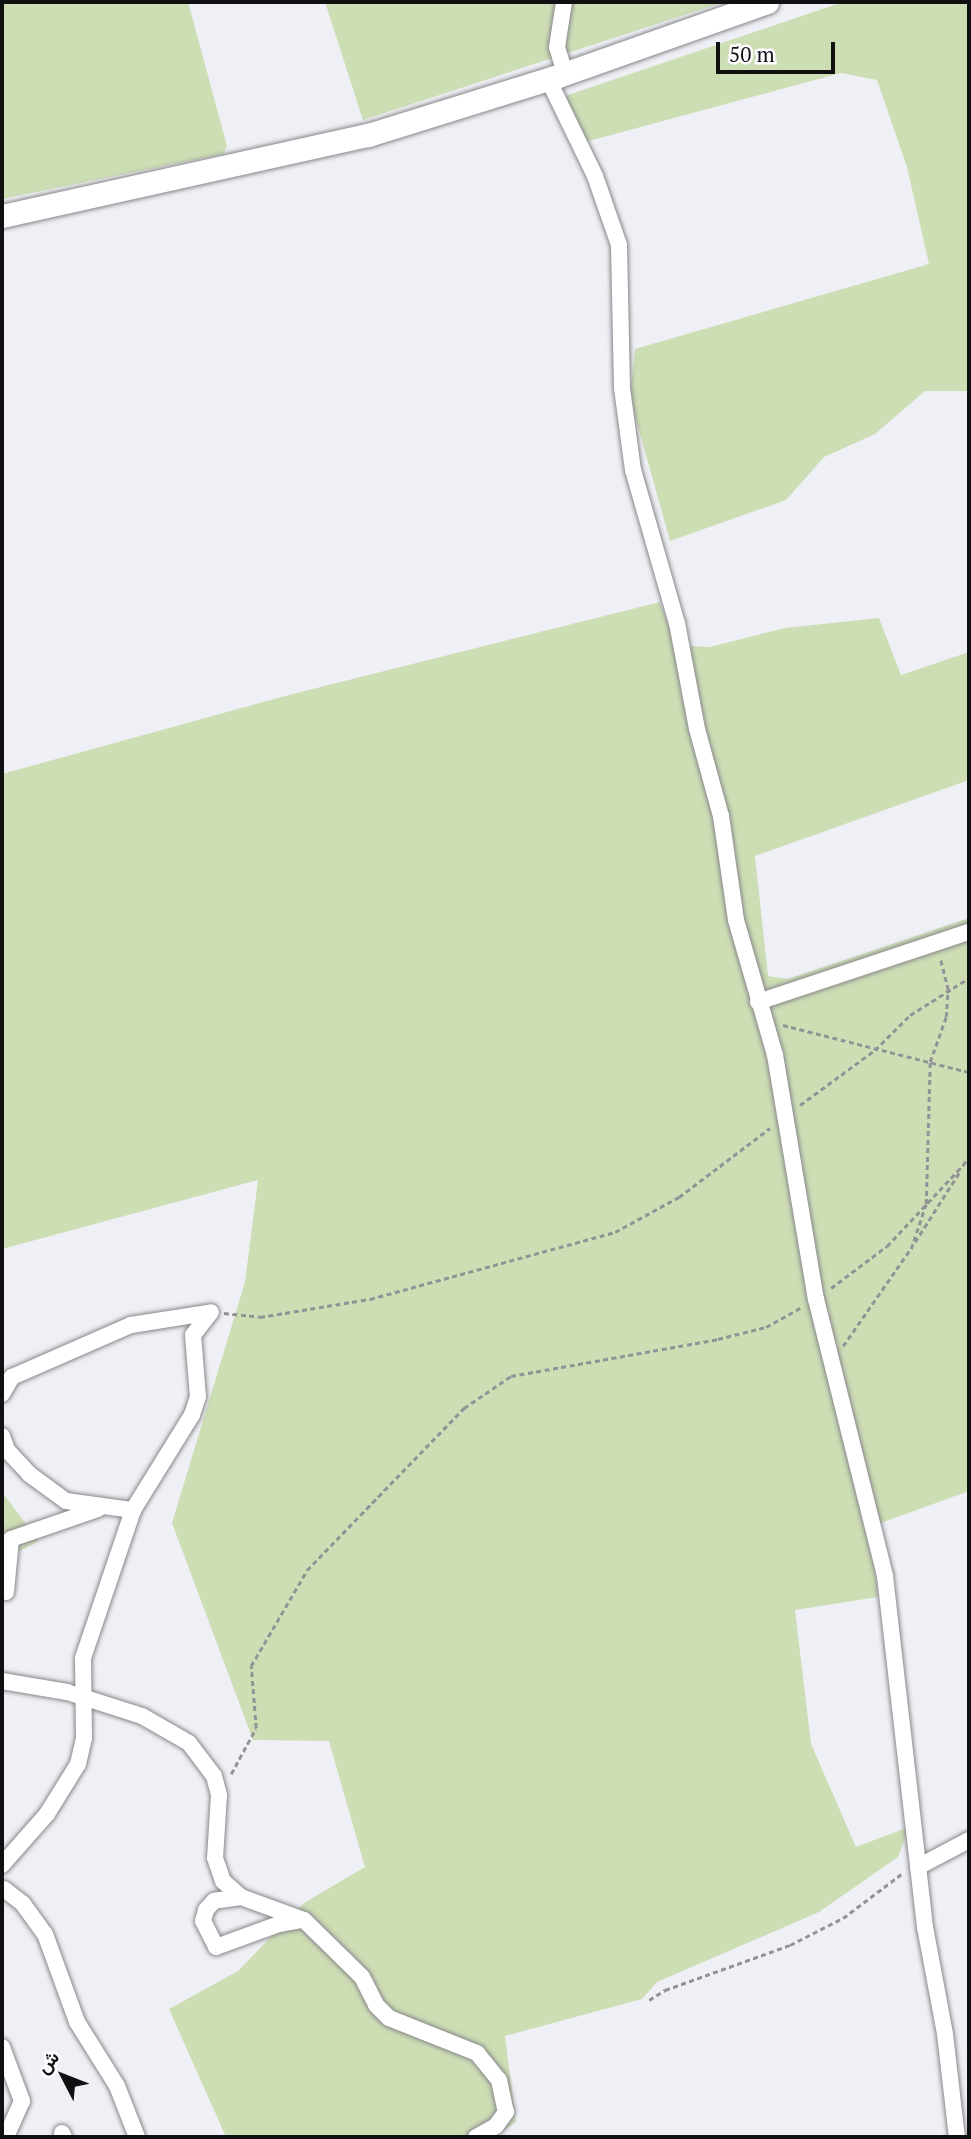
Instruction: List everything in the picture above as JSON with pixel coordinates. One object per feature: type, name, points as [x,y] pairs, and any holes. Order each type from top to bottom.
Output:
[{"type":"street","points":[[564,2],[557,47],[556,76],[619,245],[622,388],[633,470],[677,623],[697,729],[721,816],[736,919],[765,1019],[786,1115],[816,1299],[885,1576],[918,1867],[957,2137]]},
{"type":"street","points":[[2,216],[298,153],[556,76],[767,2]]},
{"type":"street","points":[[758,1002],[969,932]]},
{"type":"street","points":[[2,1394],[7,1376],[131,1325],[211,1312]]},
{"type":"street","points":[[137,2137],[117,2086],[88,2046],[77,2022],[45,1934],[23,1904],[3,1894],[2,1865],[47,1814],[78,1764],[84,1738],[83,1658],[133,1510],[192,1415],[198,1397],[194,1335],[211,1312]]},
{"type":"street","points":[[2,1436],[7,1450],[46,1488],[66,1501],[98,1509],[133,1510]]},
{"type":"street","points":[[6,1591],[6,1541],[98,1509]]},
{"type":"street","points":[[2,1681],[82,1697],[142,1716],[189,1744],[214,1776],[219,1795],[217,1868],[231,1891],[303,1920],[362,1977],[376,2005],[388,2018],[460,2043],[487,2064],[499,2080],[506,2112],[496,2126],[476,2137]]},
{"type":"street","points":[[918,1867],[969,1840]]},
{"type":"street","points":[[241,1897],[214,1901],[206,1910],[203,1921],[216,1947],[279,1924],[303,1920]]},
{"type":"street","points":[[2,2047],[22,2101],[6,2137]]},
{"type":"path","points":[[911,1249],[926,1204],[930,1062],[946,1017],[948,990],[937,943]]},
{"type":"path","points":[[211,1312],[260,1317],[370,1298],[615,1232],[679,1197],[875,1050],[910,1014],[969,978]]},
{"type":"path","points":[[765,1019],[875,1050],[969,1072]]},
{"type":"path","points":[[833,1360],[911,1249],[969,1157]]},
{"type":"path","points":[[219,1795],[256,1728],[251,1666],[307,1570],[464,1408],[511,1376],[766,1328],[816,1299],[887,1246],[964,1164]]},
{"type":"path","points":[[649,2000],[665,1990],[790,1945],[843,1918],[884,1891],[906,1870],[916,1847]]},
{"type":"green space","points":[[2,2],[188,2],[227,146],[223,154],[2,199]]},
{"type":"green space","points":[[325,2],[724,2],[363,120]]},
{"type":"green space","points":[[843,2],[969,2],[969,391],[925,391],[875,434],[824,457],[786,500],[670,541],[630,398],[635,349],[929,264],[907,167],[877,80],[841,73],[585,142],[562,97]]},
{"type":"green space","points":[[660,602],[676,645],[710,647],[785,628],[879,618],[901,675],[969,652],[969,780],[755,856],[768,976],[788,979],[969,918],[969,1491],[870,1527],[878,1597],[795,1610],[811,1744],[856,1847],[909,1827],[898,1857],[819,1912],[657,1982],[642,1999],[505,2036],[516,2122],[495,2137],[226,2137],[169,2009],[238,1971],[304,1903],[365,1867],[329,1741],[253,1740],[172,1523],[245,1282],[258,1180],[2,1249],[2,774],[285,696]]},
{"type":"green space","points":[[2,1492],[39,1541],[2,1560]]}]
